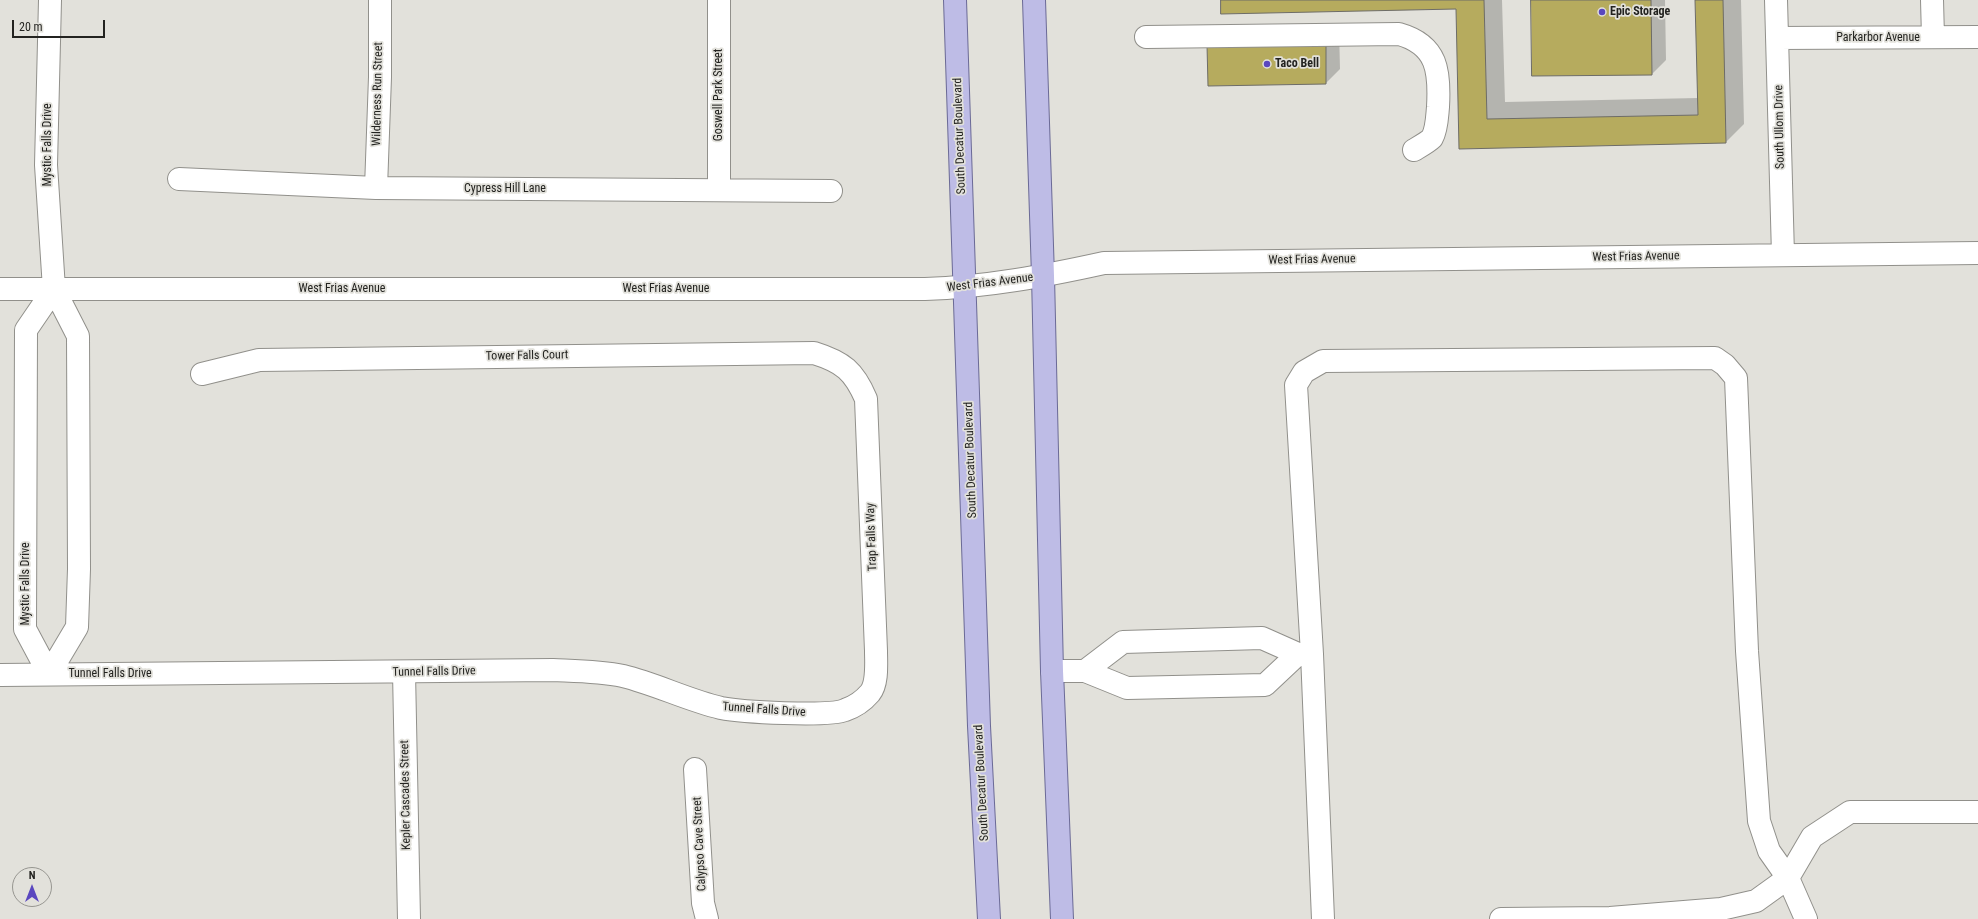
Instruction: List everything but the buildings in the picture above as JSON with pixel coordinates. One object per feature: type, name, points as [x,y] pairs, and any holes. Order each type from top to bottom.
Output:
[{"type":"main road","name":"South Decatur Boulevard","points":[[955,0],[966,288],[979,718],[989,919]]},
{"type":"main road","points":[[1034,0],[1044,276],[1052,671],[1062,919]]},
{"type":"street","name":"Mystic Falls Drive","points":[[49,674],[78,627],[79,570],[78,336],[54,289],[46,165],[50,0]]},
{"type":"street","name":"Wilderness Run Street","points":[[376,188],[380,78],[380,0]]},
{"type":"street","name":"Goswell Park Street","points":[[718,190],[719,0]]},
{"type":"street","name":"South Ullom Drive","points":[[1776,0],[1783,255]]},
{"type":"street","points":[[1932,0],[1933,37]]},
{"type":"street","points":[[1146,37],[1399,34],[1410,37],[1424,45],[1434,59],[1439,78],[1437,122],[1432,138],[1414,150]]},
{"type":"street","name":"Parkarbor Avenue","points":[[1777,38],[1978,37]]},
{"type":"street","name":"Cypress Hill Lane","points":[[179,179],[376,188],[831,191]]},
{"type":"street","name":"West Frias Avenue","points":[[0,289],[924,289],[966,288],[1044,276],[1104,263],[1978,253]]},
{"type":"street","name":"Mystic Falls Drive","points":[[49,674],[25,629],[26,330],[54,289]]},
{"type":"street","name":"Tower Falls Court","points":[[202,374],[260,360],[814,353],[831,358],[849,371]]},
{"type":"street","points":[[1322,919],[1305,654],[1296,385],[1304,372],[1323,361],[1715,358],[1725,365],[1736,378],[1747,651],[1759,821],[1770,851],[1788,878],[1806,919]]},
{"type":"street","name":"Trap Falls Way","points":[[849,371],[858,381],[866,399],[876,651],[875,675],[871,692],[859,702]]},
{"type":"street","points":[[1085,671],[1122,642],[1262,638],[1305,654]]},
{"type":"street","points":[[1052,671],[1085,671],[1127,688],[1265,685],[1305,654]]},
{"type":"street","name":"Tunnel Falls Drive","points":[[0,675],[553,670],[600,672],[623,676],[721,708],[745,711],[822,713],[845,711],[859,702]]},
{"type":"street","name":"Kepler Cascades Street","points":[[404,672],[408,919]]},
{"type":"street","name":"Calypso Cave Street","points":[[695,769],[703,903],[707,919]]},
{"type":"street","points":[[1502,919],[1610,918],[1721,909],[1756,901],[1788,878],[1812,838],[1850,812],[1978,812]]},
{"type":"place","name":"Epic Storage","points":[[1602,12]]},
{"type":"place","name":"Taco Bell","points":[[1267,64]]}]
